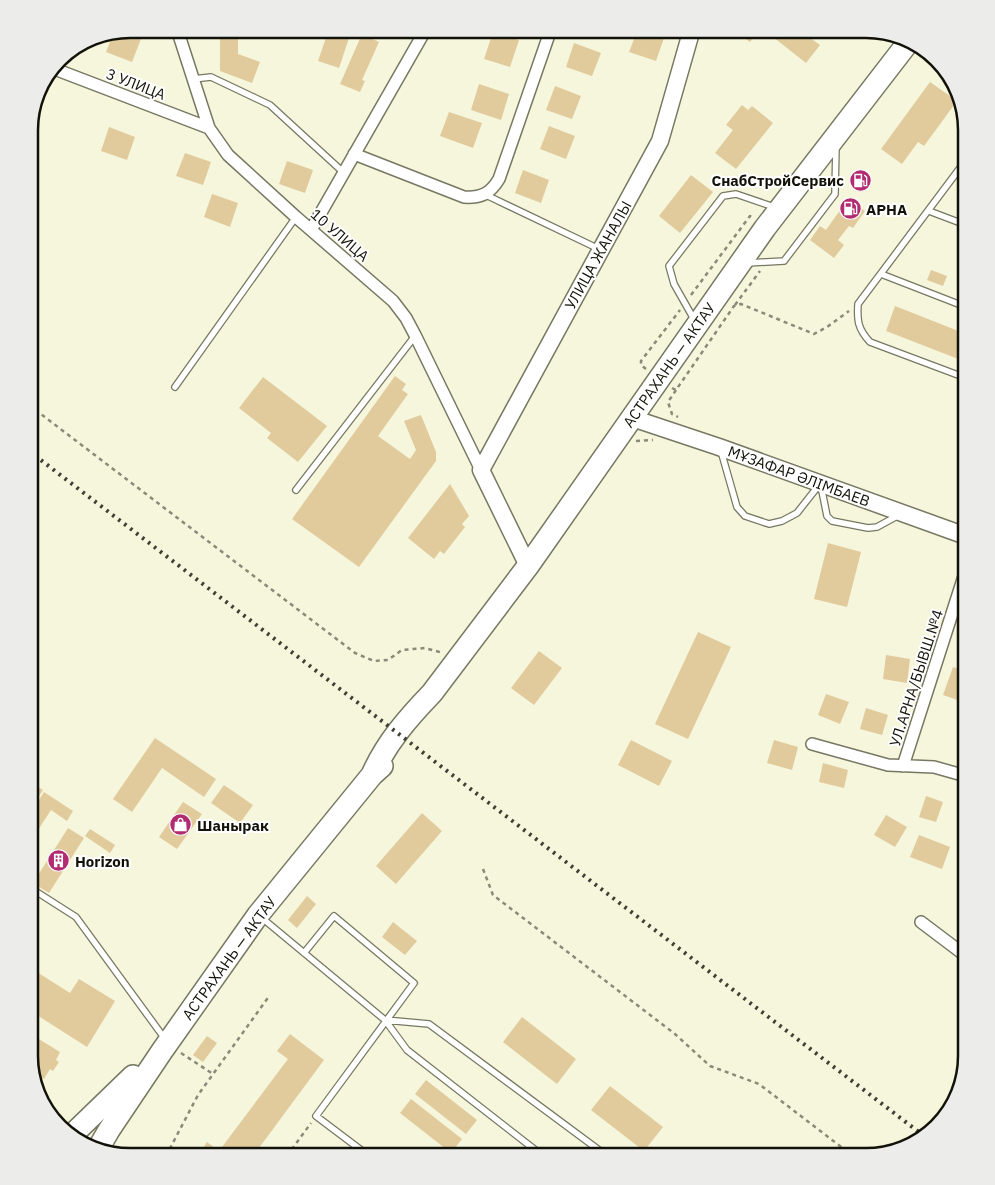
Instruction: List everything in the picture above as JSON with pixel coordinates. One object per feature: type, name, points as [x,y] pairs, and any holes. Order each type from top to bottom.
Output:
[{"type":"highway","name":"АСТРАХАНЬ — АКТАУ","points":[[101,1143],[165,1047],[258,915],[372,775],[389,760],[406,738],[421,716],[432,693],[528,566],[741,263],[780,209],[905,47]]},
{"type":"highway","points":[[77,1131],[165,1047]]},
{"type":"highway","points":[[108,1145],[109,1130]]},
{"type":"street","name":"10 УЛИЦА","points":[[180,38],[209,128],[228,155],[393,301],[406,318],[415,335],[481,470]]},
{"type":"street","points":[[311,230],[421,38]]},
{"type":"street","points":[[354,154],[464,197],[475,198],[486,195],[494,189],[499,179],[547,38]]},
{"type":"street","name":"УЛИЦА ЖАНАЛЫ","points":[[481,470],[660,140],[689,38]]},
{"type":"street","name":"3 УЛИЦА","points":[[59,71],[209,128]]},
{"type":"street","name":"МҰЗАФАР ӘЛІМБАЕВ","points":[[632,418],[720,447],[958,533]]},
{"type":"street","points":[[481,470],[528,566]]},
{"type":"street","name":"УЛ.АРНА/БЫВШ.№4","points":[[903,766],[958,595]]},
{"type":"street","points":[[812,744],[888,765],[934,767],[958,774]]},
{"type":"street","points":[[921,922],[958,950]]},
{"type":"lane","points":[[193,79],[211,77],[270,105],[343,172]]},
{"type":"lane","points":[[741,263],[784,261],[834,194],[837,136]]},
{"type":"lane","points":[[958,171],[858,304],[857,318],[861,332],[870,342],[958,375]]},
{"type":"lane","points":[[697,325],[674,284],[669,266],[723,196],[736,194],[780,209]]},
{"type":"lane","points":[[486,195],[601,250]]},
{"type":"lane","points":[[929,211],[958,222]]},
{"type":"lane","points":[[175,387],[296,217]]},
{"type":"lane","points":[[881,274],[958,304]]},
{"type":"lane","points":[[296,490],[415,335]]},
{"type":"lane","points":[[720,447],[737,507],[745,516],[769,524],[782,521],[797,514],[820,484]]},
{"type":"lane","points":[[820,484],[826,516],[832,521],[868,528],[877,527],[902,513]]},
{"type":"lane","points":[[38,893],[76,917],[165,1047]]},
{"type":"lane","points":[[258,915],[386,1020],[407,1050],[533,1148]]},
{"type":"lane","points":[[304,953],[334,916],[414,982],[316,1116],[358,1148]]},
{"type":"lane","points":[[386,1020],[429,1024],[596,1148]]},
{"type":"path","points":[[734,306],[766,262]]},
{"type":"path","points":[[38,412],[355,653],[374,661],[388,660],[402,650],[425,648],[459,657]]},
{"type":"path","points":[[632,445],[638,440],[659,440]]},
{"type":"path","points":[[482,869],[494,895],[676,1034],[710,1066],[759,1084],[843,1148]]},
{"type":"path","points":[[170,1148],[198,1095],[270,995]]},
{"type":"path","points":[[165,1047],[213,1074]]},
{"type":"path","points":[[293,1148],[316,1116]]},
{"type":"building","points":[[220,38],[238,38],[238,54],[260,62],[252,83],[220,71]]},
{"type":"building","points":[[326,38],[349,38],[339,68],[318,61]]},
{"type":"building","points":[[360,38],[370,38],[379,42],[362,80],[365,81],[360,92],[340,84]]},
{"type":"building","points":[[491,38],[512,38],[519,40],[510,67],[484,59]]},
{"type":"building","points":[[634,38],[664,38],[656,61],[629,52]]},
{"type":"building","points":[[744,38],[753,38],[750,42]]},
{"type":"building","points":[[774,38],[810,38],[820,45],[806,63]]},
{"type":"building","points":[[111,39],[141,39],[132,62],[106,52]]},
{"type":"building","points":[[574,43],[601,53],[592,76],[566,67]]},
{"type":"building","points":[[930,82],[952,97],[954,105],[924,146],[918,142],[902,164],[881,149]]},
{"type":"building","points":[[479,84],[509,94],[501,120],[471,110]]},
{"type":"building","points":[[555,86],[581,96],[572,119],[546,110]]},
{"type":"building","points":[[742,105],[748,110],[752,106],[773,123],[736,169],[715,153],[733,130],[726,125]]},
{"type":"building","points":[[449,112],[482,123],[473,148],[440,136]]},
{"type":"building","points":[[549,126],[575,136],[566,159],[540,149]]},
{"type":"building","points":[[109,127],[135,137],[127,160],[101,151]]},
{"type":"building","points":[[185,153],[211,162],[203,185],[176,176]]},
{"type":"building","points":[[287,161],[313,170],[305,193],[279,184]]},
{"type":"building","points":[[523,170],[549,180],[541,203],[515,193]]},
{"type":"building","points":[[691,175],[713,192],[680,233],[659,216]]},
{"type":"building","points":[[212,194],[238,203],[230,227],[204,217]]},
{"type":"building","points":[[848,199],[865,211],[853,228],[849,226],[838,240],[844,245],[834,258],[810,240],[820,226],[826,230]]},
{"type":"building","points":[[931,270],[947,276],[943,286],[927,280]]},
{"type":"building","points":[[895,306],[958,331],[958,359],[886,331]]},
{"type":"building","points":[[395,376],[406,384],[402,390],[408,394],[378,436],[410,459],[416,450],[404,421],[421,415],[436,452],[436,461],[359,567],[292,519]]},
{"type":"building","points":[[263,377],[327,426],[298,462],[267,438],[271,433],[239,408]]},
{"type":"building","points":[[450,484],[469,516],[462,524],[465,527],[444,554],[440,551],[434,559],[408,538]]},
{"type":"building","points":[[828,543],[861,552],[847,607],[814,599]]},
{"type":"building","points":[[698,632],[731,647],[688,739],[655,724]]},
{"type":"building","points":[[539,651],[562,668],[534,705],[511,688]]},
{"type":"building","points":[[886,655],[910,659],[907,683],[883,679]]},
{"type":"building","points":[[953,667],[958,669],[958,700],[943,695]]},
{"type":"building","points":[[826,694],[849,702],[840,724],[818,715]]},
{"type":"building","points":[[866,708],[888,715],[882,735],[860,729]]},
{"type":"building","points":[[155,738],[216,779],[204,797],[162,768],[132,812],[113,799]]},
{"type":"building","points":[[631,740],[672,761],[659,786],[618,765]]},
{"type":"building","points":[[774,740],[798,747],[792,770],[767,763]]},
{"type":"building","points":[[823,763],[848,770],[844,788],[819,782]]},
{"type":"building","points":[[224,785],[253,805],[240,823],[211,803]]},
{"type":"building","points":[[38,787],[43,790],[38,798]]},
{"type":"building","points":[[44,792],[73,811],[67,821],[51,810],[38,830],[38,801]]},
{"type":"building","points":[[926,796],[943,802],[936,822],[919,817]]},
{"type":"building","points":[[183,802],[202,814],[177,849],[159,837]]},
{"type":"building","points":[[422,813],[442,831],[396,884],[376,866]]},
{"type":"building","points":[[886,815],[907,827],[895,847],[874,835]]},
{"type":"building","name":"Horizon","points":[[68,828],[84,838],[49,893],[38,886],[38,875]]},
{"type":"building","points":[[90,829],[115,845],[110,853],[85,836]]},
{"type":"building","points":[[919,835],[950,847],[942,869],[910,857]]},
{"type":"building","points":[[307,896],[316,904],[297,928],[288,920]]},
{"type":"building","points":[[393,922],[417,941],[405,955],[382,937]]},
{"type":"building","points":[[38,973],[70,993],[79,979],[115,1001],[87,1047],[38,1016]]},
{"type":"building","points":[[522,1017],[576,1059],[557,1084],[503,1042]]},
{"type":"building","points":[[290,1034],[324,1060],[259,1148],[221,1148],[288,1059],[277,1051]]},
{"type":"building","points":[[207,1036],[217,1043],[203,1062],[193,1055]]},
{"type":"building","points":[[38,1039],[60,1052],[56,1060],[59,1062],[53,1071],[50,1069],[44,1079],[39,1073]]},
{"type":"building","points":[[426,1080],[477,1120],[466,1134],[415,1094]]},
{"type":"building","points":[[610,1086],[663,1127],[646,1148],[640,1148],[591,1110]]},
{"type":"building","points":[[411,1099],[462,1139],[455,1148],[445,1148],[400,1113]]},
{"type":"building","points":[[207,1142],[215,1148],[203,1148]]},
{"type":"railway","points":[[38,458],[918,1131]]},
{"type":"place","name":"СнабСтройСервис","points":[[860,180]]},
{"type":"place","name":"АРНА","points":[[850,209]]},
{"type":"place","name":"Шанырак","points":[[181,825]]},
{"type":"place","name":"Horizon","points":[[59,861]]}]
